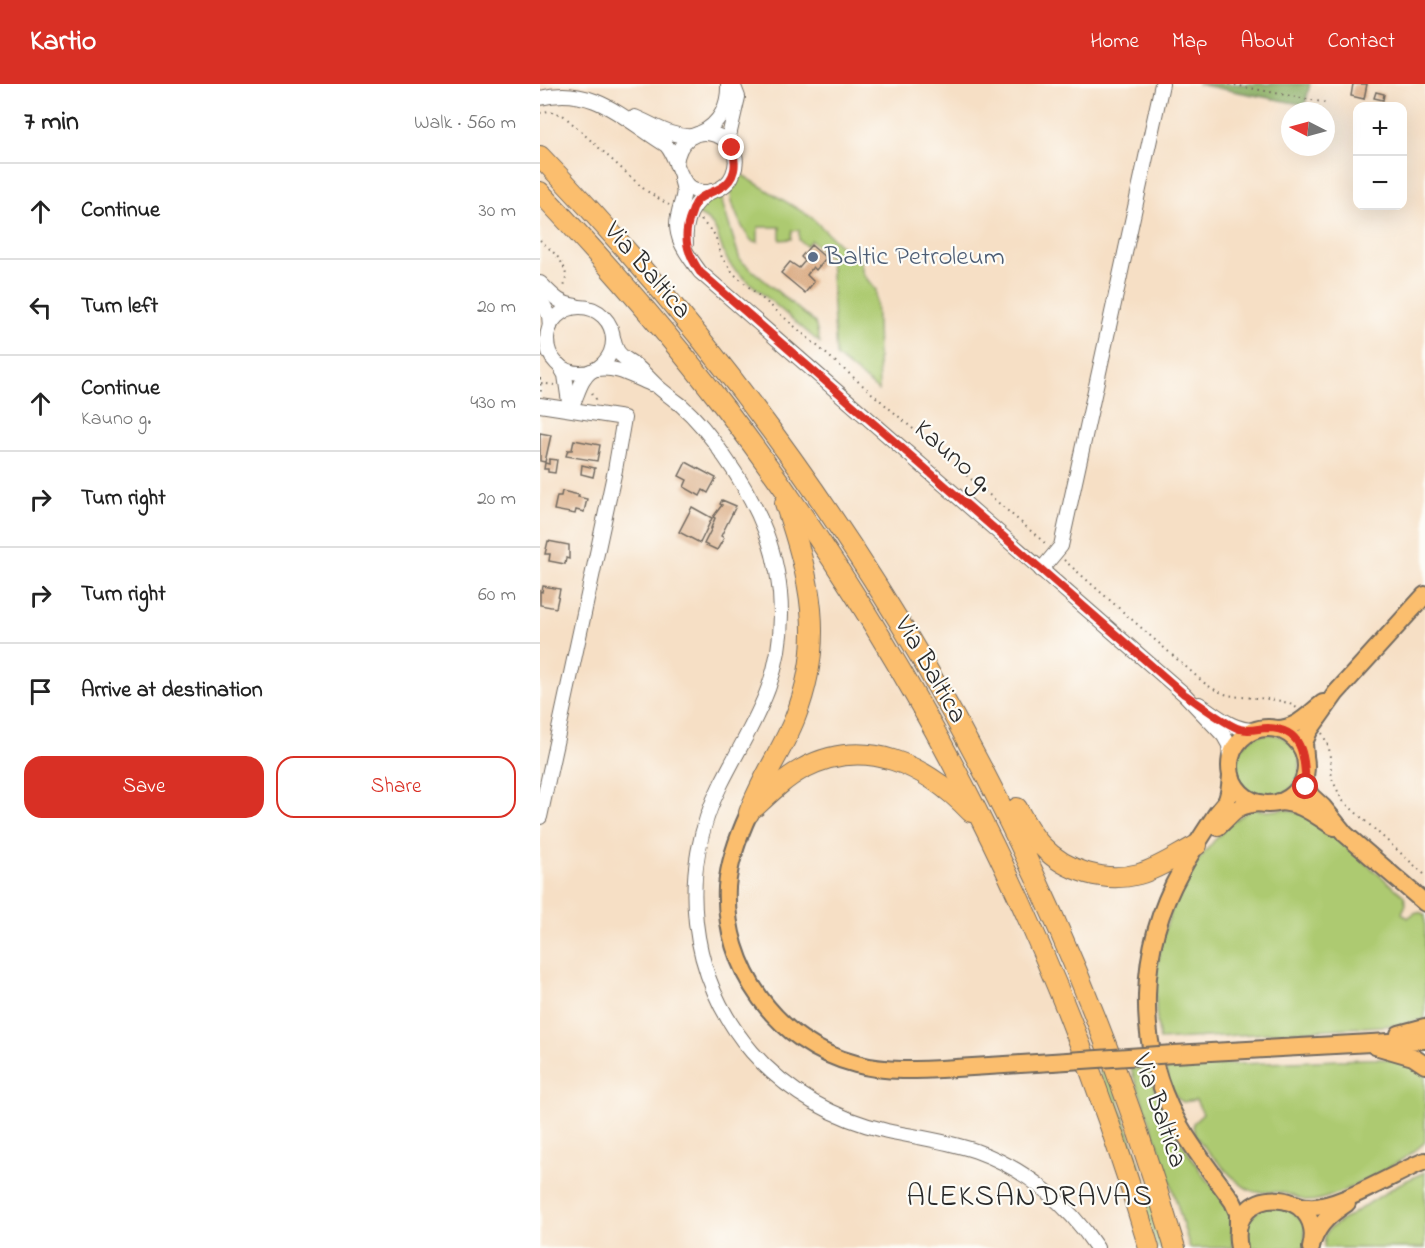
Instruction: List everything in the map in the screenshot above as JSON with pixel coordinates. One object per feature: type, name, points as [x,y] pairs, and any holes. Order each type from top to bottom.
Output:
[{"type":"highway","name":"Via Baltica","points":[[540,156],[670,299],[754,405],[814,488],[864,564],[942,693],[1016,835],[1081,978],[1138,1130],[1175,1248]]},
{"type":"highway","name":"Via Baltica","points":[[540,192],[644,307],[720,401],[777,479],[891,654],[984,826],[1041,948],[1079,1040],[1115,1139],[1149,1248]]},
{"type":"highway","points":[[749,813],[796,717],[803,695],[812,648],[811,598],[807,574],[777,479]]},
{"type":"highway","points":[[942,693],[976,738],[1028,829],[1042,847],[1062,862],[1086,873],[1103,876],[1139,874],[1156,868],[1197,845]]},
{"type":"highway","points":[[749,813],[774,789],[802,769],[835,757],[873,755],[898,761],[927,774],[961,802],[984,826]]},
{"type":"main road","points":[[1239,1248],[1238,1213],[1233,1202],[1176,1119],[1160,1082],[1152,1052],[1146,1008],[1148,971],[1156,928],[1171,890],[1217,813],[1225,804],[1230,791],[1230,767],[1239,741],[1255,730],[1290,728],[1310,720],[1425,595]]},
{"type":"main road","points":[[1310,720],[1304,743],[1306,787],[1311,796],[1345,834]]},
{"type":"main road","points":[[1278,729],[1295,739],[1305,756]]},
{"type":"main road","points":[[1230,767],[1241,794],[1260,803]]},
{"type":"main road","points":[[1279,802],[1291,796],[1300,787],[1305,774]]},
{"type":"main road","points":[[1197,845],[1236,809],[1246,804],[1293,803],[1305,807],[1345,834],[1425,903]]},
{"type":"main road","points":[[749,813],[730,868],[728,886],[728,921],[737,956],[745,974],[765,1006],[791,1032],[822,1051],[856,1064],[874,1068],[910,1070],[1425,1040]]},
{"type":"main road","points":[[1366,1043],[1425,1027]]},
{"type":"main road","points":[[1366,1043],[1413,1057],[1425,1065]]},
{"type":"main road","points":[[1409,1167],[1425,1153]]},
{"type":"main road","points":[[1202,1159],[1242,1194],[1254,1198],[1277,1198],[1308,1208],[1321,1206],[1370,1188]]},
{"type":"main road","points":[[1312,1244],[1318,1228],[1326,1218],[1370,1188],[1425,1161]]},
{"type":"main road","points":[[1238,1227],[1249,1209],[1268,1199]]},
{"type":"main road","points":[[1295,1204],[1309,1219],[1312,1244]]},
{"type":"street","points":[[619,110],[671,134],[683,137],[697,134],[711,128],[718,120],[731,84]]},
{"type":"street","points":[[685,213],[697,201],[725,185],[734,173],[735,165],[729,136],[738,97],[731,84]]},
{"type":"street","points":[[1041,570],[1061,546],[1075,491],[1162,84]]},
{"type":"street","points":[[540,98],[561,91],[576,91],[605,101],[666,145],[673,153],[681,179],[685,213]]},
{"type":"street","points":[[676,164],[680,147],[697,134],[718,135],[732,148]]},
{"type":"street","points":[[681,179],[694,190],[712,191]]},
{"type":"street","name":"Kauno g.","points":[[685,213],[686,239],[690,258],[711,284],[1184,694],[1224,736],[1229,745],[1230,767]]},
{"type":"street","points":[[540,283],[555,298],[565,304],[589,307],[606,319],[617,350],[623,358],[637,366],[701,426],[748,491],[766,531],[778,573],[780,635],[773,675],[757,719],[712,803],[695,865],[696,930],[707,973],[720,1004],[752,1052],[775,1075],[797,1092],[850,1120],[884,1130],[963,1147],[1009,1166],[1059,1202],[1075,1218],[1097,1248]]},
{"type":"street","points":[[540,299],[549,315],[546,333],[548,347],[565,375],[570,409]]},
{"type":"street","points":[[546,333],[561,312],[578,306]]},
{"type":"street","points":[[570,409],[578,395],[583,378],[609,357],[614,338]]},
{"type":"street","points":[[540,358],[546,358],[574,372],[609,367],[658,387]]},
{"type":"street","points":[[540,405],[624,418],[615,470],[540,817]]},
{"type":"street","name":"Kauno g.","points":[[1184,694],[1231,726],[1243,730],[1255,730]]},
{"type":"path","points":[[1229,84],[1322,102]]},
{"type":"path","points":[[540,113],[548,111],[563,115],[645,190],[664,203],[703,221],[715,235],[722,258],[734,274],[1214,690],[1228,695],[1286,702],[1296,706],[1326,738],[1332,779],[1342,800],[1425,875]]},
{"type":"path","points":[[540,240],[558,257],[566,271],[564,287],[555,298]]},
{"type":"path","points":[[540,378],[540,398]]},
{"type":"green space","points":[[1197,84],[1310,84],[1306,102],[1290,102]]},
{"type":"green space","points":[[739,173],[811,217],[839,244],[860,259],[863,274],[876,290],[879,391],[836,356],[830,258],[811,240],[806,246],[799,240],[799,230],[792,231],[791,239],[780,240],[780,227],[758,227],[758,242],[753,242],[738,218],[731,197],[732,187]]},
{"type":"green space","points":[[724,190],[723,205],[740,260],[815,323],[820,343],[734,269],[723,251],[714,227],[704,217],[695,213],[699,205]]},
{"type":"green space","points":[[1268,734],[1286,740],[1294,748],[1300,766],[1294,784],[1286,792],[1268,798],[1250,792],[1242,784],[1236,766],[1242,748],[1250,740]]},
{"type":"green space","points":[[1253,809],[1268,811],[1284,809],[1307,815],[1404,896],[1406,904],[1402,913],[1408,918],[1418,912],[1425,915],[1425,1019],[1397,1025],[1160,1040],[1156,1014],[1158,961],[1172,909],[1197,862],[1214,841],[1232,823]]},
{"type":"green space","points":[[1396,1060],[1425,1073],[1425,1142],[1403,1159],[1370,1178],[1336,1194],[1310,1201],[1283,1193],[1252,1191],[1235,1180],[1198,1139],[1193,1123],[1203,1114],[1196,1100],[1183,1102],[1179,1099],[1171,1087],[1165,1067]]},
{"type":"green space","points":[[1148,1068],[1170,1125],[1205,1178],[1230,1206],[1233,1248],[1190,1248],[1168,1173],[1131,1069]]},
{"type":"green space","points":[[1099,1070],[1109,1070],[1166,1248],[1157,1248]]},
{"type":"green space","points":[[1425,1172],[1425,1248],[1324,1248],[1325,1235],[1330,1228],[1399,1184]]},
{"type":"green space","points":[[1264,1206],[1288,1207],[1305,1224],[1305,1248],[1246,1248],[1247,1224],[1253,1215]]},
{"type":"building","points":[[1353,84],[1367,84],[1364,99],[1351,96]]},
{"type":"building","points":[[1376,92],[1384,94],[1383,100],[1374,98]]},
{"type":"building","points":[[811,245],[826,258],[816,270],[813,267],[807,275],[814,282],[805,293],[781,273],[790,262],[799,268],[805,261],[801,257]]},
{"type":"building","points":[[540,433],[551,435],[545,462],[540,461]]},
{"type":"building","points":[[574,440],[600,445],[597,461],[566,456],[568,450],[572,450]]},
{"type":"building","points":[[549,459],[557,460],[555,473],[544,469],[545,463],[549,464]]},
{"type":"building","points":[[686,462],[716,478],[708,493],[703,490],[700,496],[684,487],[687,480],[679,476]]},
{"type":"building","points":[[582,465],[595,468],[593,477],[581,474]]},
{"type":"building","points":[[562,491],[587,499],[584,512],[576,510],[575,514],[554,510],[557,496],[561,496]]},
{"type":"building","points":[[722,500],[736,506],[721,536],[724,538],[717,550],[704,544],[712,528],[715,518],[713,517],[722,505],[720,504]]},
{"type":"building","points":[[692,507],[712,518],[700,543],[679,532]]},
{"type":"building","points":[[548,541],[569,545],[569,559],[566,558],[565,564],[549,561],[550,554],[545,554]]},
{"type":"building","points":[[543,586],[560,589],[556,608],[540,605],[540,591],[542,592]]},
{"type":"place","name":"Baltic Petroleum","points":[[813,257]]},
{"type":"district","name":"ALEKSANDRAVAS","points":[[1030,1198]]},
{"type":"route","points":[[732,148],[735,156],[734,173],[725,185],[697,201],[687,226],[686,239],[690,258],[700,272],[711,284],[1184,694],[1231,726],[1243,730],[1278,729],[1295,739],[1305,756],[1306,787]]}]
